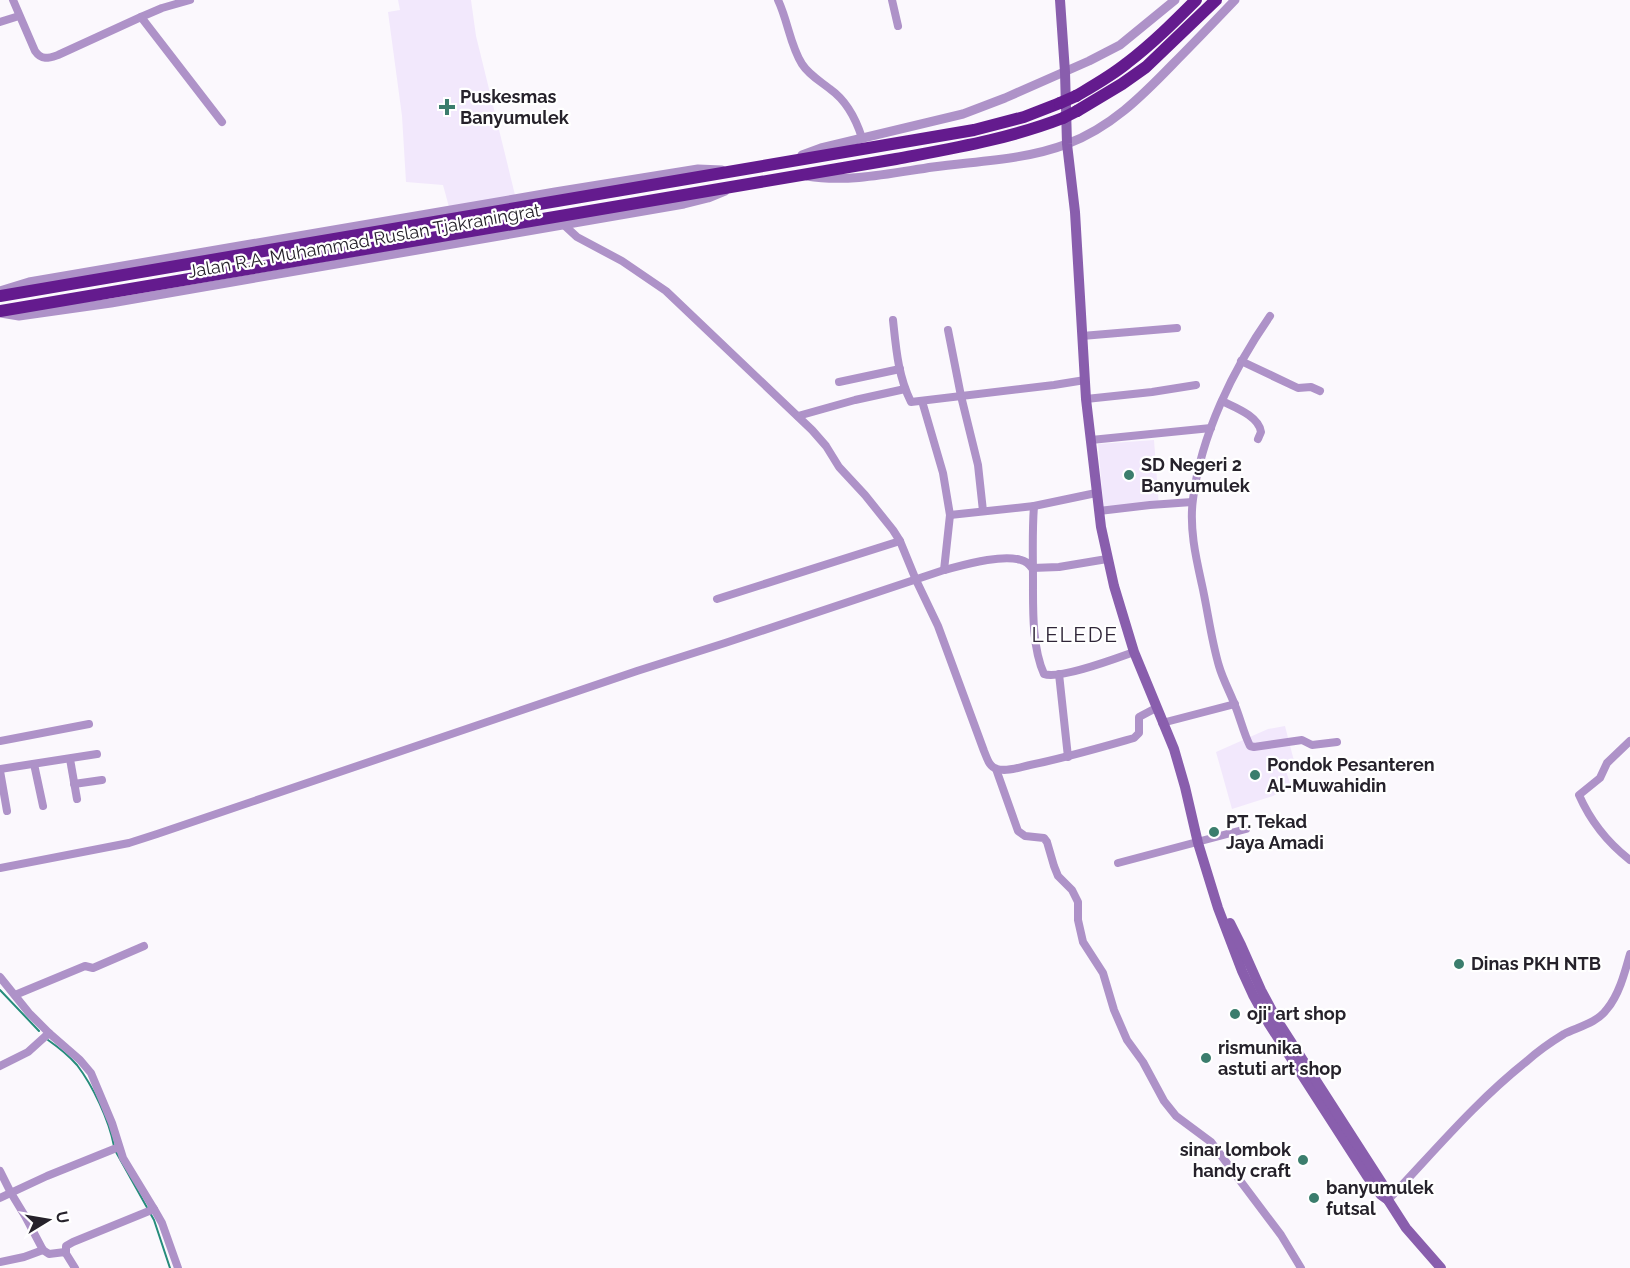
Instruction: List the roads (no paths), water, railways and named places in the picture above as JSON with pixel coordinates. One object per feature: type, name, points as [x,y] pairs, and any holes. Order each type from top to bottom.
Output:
[{"type":"highway","name":"Jalan R.A. Muhammad Ruslan Tjakraningrat","points":[[0,296],[984,128],[1030,115],[1076,96],[1102,81],[1153,42],[1196,0]]},
{"type":"highway","name":"Jalan R.A. Muhammad Ruslan Tjakraningrat","points":[[0,312],[692,193],[733,188],[1000,139],[1063,118],[1122,84],[1146,67],[1216,0]]},
{"type":"main road","points":[[1060,0],[1067,144],[1075,212],[1086,399],[1096,493],[1107,559],[1123,618],[1178,764],[1198,843],[1218,908],[1236,934],[1257,992],[1387,1191],[1388,1200],[1406,1228],[1441,1268]]},
{"type":"street","points":[[13,0],[35,51],[38,56],[44,58],[58,55],[162,8],[190,0]]},
{"type":"street","points":[[778,0],[801,62],[806,70],[840,96],[857,124],[862,138]]},
{"type":"street","points":[[892,0],[898,26]]},
{"type":"street","name":"Jalan R.A. Muhammad Ruslan Tjakraningrat","points":[[791,160],[821,148],[963,114],[1065,72],[1120,45],[1174,0]]},
{"type":"street","name":"Jalan R.A. Muhammad Ruslan Tjakraningrat","points":[[800,175],[836,180],[994,160],[1039,152],[1067,144],[1086,136],[1112,120],[1140,98],[1235,0]]},
{"type":"street","points":[[0,22],[19,15]]},
{"type":"street","points":[[141,17],[222,122]]},
{"type":"street","name":"Jalan R.A. Muhammad Ruslan Tjakraningrat","points":[[0,291],[29,282],[544,194],[698,169],[728,171]]},
{"type":"street","name":"Jalan R.A. Muhammad Ruslan Tjakraningrat","points":[[0,312],[19,316],[111,303],[690,203],[733,188]]},
{"type":"street","points":[[564,225],[577,237],[622,261],[666,291],[822,441],[839,467],[865,495],[900,541],[938,626],[984,751],[990,764],[996,769],[1018,831],[1024,836],[1044,838],[1047,842],[1058,876],[1072,890],[1078,902],[1078,920],[1083,942],[1103,973],[1113,1010],[1127,1040],[1143,1062],[1164,1101],[1176,1116],[1211,1142],[1281,1234],[1301,1268]]},
{"type":"street","points":[[1270,316],[1241,361],[1222,401],[1197,475],[1192,502],[1192,526],[1197,566],[1219,667],[1252,748],[1302,740],[1312,745],[1337,742]]},
{"type":"street","points":[[893,320],[900,369],[910,402],[1085,380]]},
{"type":"street","points":[[1082,336],[1177,328]]},
{"type":"street","points":[[948,330],[978,465],[983,511]]},
{"type":"street","points":[[1241,361],[1298,388],[1311,387],[1320,391]]},
{"type":"street","points":[[839,382],[900,369]]},
{"type":"street","points":[[1086,399],[1196,385]]},
{"type":"street","points":[[798,416],[905,389]]},
{"type":"street","points":[[922,401],[943,473],[950,515],[944,570]]},
{"type":"street","points":[[1222,401],[1242,411],[1258,424],[1261,432],[1257,439]]},
{"type":"street","points":[[1091,440],[1211,428]]},
{"type":"street","points":[[950,515],[1034,506],[1096,493]]},
{"type":"street","points":[[1099,511],[1192,502]]},
{"type":"street","points":[[1034,506],[1032,568],[1036,643],[1045,675],[1059,674],[1103,663],[1134,652]]},
{"type":"street","points":[[717,599],[900,541]]},
{"type":"street","points":[[0,868],[129,843],[944,570],[984,561],[1012,559],[1027,562],[1032,568]]},
{"type":"street","points":[[1032,568],[1059,567],[1107,559]]},
{"type":"street","points":[[1059,674],[1068,757]]},
{"type":"street","points":[[1162,723],[1235,704]]},
{"type":"street","points":[[996,769],[1006,770],[1068,757],[1137,736],[1139,717],[1156,708]]},
{"type":"street","points":[[0,741],[89,724]]},
{"type":"street","points":[[1630,741],[1607,763],[1600,778],[1578,795],[1608,841],[1630,860]]},
{"type":"street","points":[[8,812],[0,770],[97,754]]},
{"type":"street","points":[[70,759],[76,799]]},
{"type":"street","points":[[34,764],[43,806]]},
{"type":"street","points":[[74,784],[102,780]]},
{"type":"street","points":[[1118,863],[1246,829]]},
{"type":"street","points":[[15,994],[85,966],[93,968],[144,946]]},
{"type":"street","points":[[1388,1200],[1487,1094],[1542,1048],[1592,1021],[1608,1009],[1630,954]]},
{"type":"street","points":[[0,976],[29,1013],[91,1073],[112,1123],[116,1148],[150,1210],[164,1229],[178,1268]]},
{"type":"street","points":[[0,1066],[28,1052],[49,1033]]},
{"type":"street","points":[[0,1198],[116,1148]]},
{"type":"street","points":[[0,1171],[43,1250],[49,1254],[66,1252]]},
{"type":"street","points":[[75,1268],[66,1252],[66,1246],[150,1210]]},
{"type":"street","points":[[0,1263],[43,1250]]},
{"type":"waterway","points":[[0,990],[39,1031]]},
{"type":"waterway","points":[[48,1040],[70,1058],[83,1073],[104,1114],[114,1146]]},
{"type":"waterway","points":[[116,1152],[154,1220],[170,1268]]},
{"type":"place","name":"Puskesmas Banyumulek","points":[[447,107]]},
{"type":"place","name":"SD Negeri 2 Banyumulek","points":[[1129,475]]},
{"type":"place","name":"Pondok Pesanteren Al-Muwahidin","points":[[1255,775]]},
{"type":"place","name":"PT. Tekad Jaya Amadi","points":[[1214,832]]},
{"type":"place","name":"Dinas PKH NTB","points":[[1459,964]]},
{"type":"place","name":"oji' art shop","points":[[1235,1014]]},
{"type":"place","name":"rismunika astuti art shop","points":[[1206,1058]]},
{"type":"place","name":"sinar lombok handy craft","points":[[1303,1160]]},
{"type":"place","name":"banyumulek futsal","points":[[1314,1198]]},
{"type":"district","name":"LELEDE","points":[[1075,635]]}]
